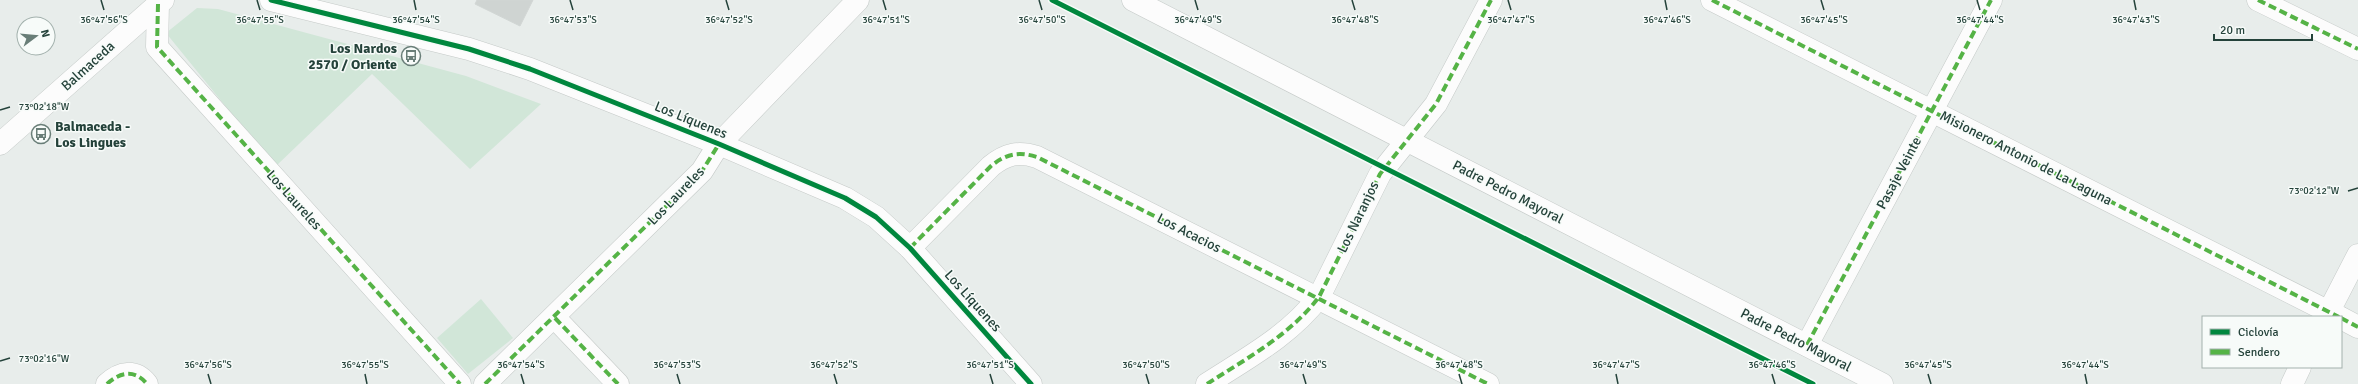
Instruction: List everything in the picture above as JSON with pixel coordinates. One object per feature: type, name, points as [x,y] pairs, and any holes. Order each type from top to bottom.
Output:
[{"type":"street","name":"Los Líquenes","points":[[271,0],[477,51],[588,91],[719,144],[850,201],[876,217],[910,248],[1031,384]]},
{"type":"street","name":"Los Laureles","points":[[485,384],[555,318],[702,171],[719,144],[858,0]]},
{"type":"street","name":"Padre Pedro Mayoral","points":[[1133,0],[1882,384]]},
{"type":"street","name":"Los Naranjos","points":[[1207,384],[1286,333],[1305,315],[1319,297],[1380,174],[1436,104],[1491,0]]},
{"type":"street","name":"Misionero Antonio de La Laguna","points":[[1712,0],[1933,110],[2334,316]]},
{"type":"street","name":"Pasaje Veinte","points":[[1807,345],[1991,0]]},
{"type":"street","points":[[2258,0],[2358,49]]},
{"type":"street","name":"Los Laureles","points":[[158,1],[157,46],[460,384]]},
{"type":"street","name":"Balmaceda","points":[[0,144],[158,1]]},
{"type":"street","name":"Los Acacios","points":[[910,248],[991,166],[1001,158],[1013,154],[1025,153],[1037,157],[1319,297],[1488,384]]},
{"type":"street","points":[[2334,316],[2358,255]]},
{"type":"street","points":[[555,318],[618,384]]},
{"type":"street","name":"Misionero Antonio de La Laguna","points":[[2342,320],[2358,327]]},
{"type":"street","points":[[2292,384],[2300,368]]},
{"type":"street","points":[[107,384],[118,375],[129,373],[137,376],[147,384]]},
{"type":"green space","points":[[197,8],[218,9],[466,76],[541,104],[470,169],[372,74],[275,167],[166,33]]},
{"type":"green space","points":[[481,299],[513,338],[468,374],[437,338]]},
{"type":"building","points":[[477,0],[533,0],[520,26],[475,4]]},
{"type":"marked path","points":[[1207,384],[1281,335],[1307,311],[1319,297],[1380,174],[1436,104],[1491,0]]},
{"type":"marked path","points":[[1712,0],[2337,316]]},
{"type":"marked path","points":[[1807,345],[1991,0]]},
{"type":"marked path","points":[[2258,0],[2358,49]]},
{"type":"marked path","points":[[158,4],[157,47],[460,384]]},
{"type":"marked path","points":[[485,384],[702,171],[719,144]]},
{"type":"marked path","points":[[910,248],[991,166],[1007,156],[1018,154],[1030,155],[1037,157],[1488,384]]},
{"type":"marked path","points":[[555,318],[618,384]]},
{"type":"marked path","points":[[2342,319],[2358,327]]},
{"type":"marked path","points":[[107,384],[117,377],[127,374],[138,376],[147,384]]},
{"type":"cycle path","points":[[271,0],[469,49],[530,69],[719,144],[845,198],[876,217],[910,248],[1031,384]]},
{"type":"cycle path","points":[[1052,0],[1813,384]]},
{"type":"place","name":"Los Nardos 2570 / Oriente","points":[[411,56]]},
{"type":"place","name":"Balmaceda - Los Lingues","points":[[41,134]]}]
